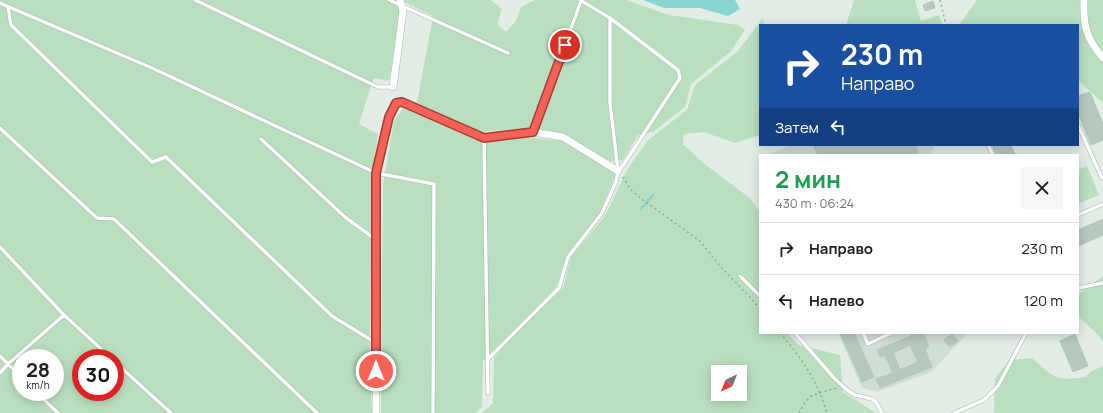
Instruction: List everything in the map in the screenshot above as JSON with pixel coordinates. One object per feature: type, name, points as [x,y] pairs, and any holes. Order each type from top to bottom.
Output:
[{"type":"street","points":[[1084,0],[1083,18],[1087,34],[1103,58]]},
{"type":"street","points":[[393,87],[403,11],[401,2]]},
{"type":"street","points":[[376,413],[376,173],[389,117],[396,103],[402,102],[484,138],[533,132],[563,137],[618,171]]},
{"type":"lane","points":[[195,0],[378,86],[393,87]]},
{"type":"lane","points":[[389,0],[401,2],[508,53]]},
{"type":"lane","points":[[533,132],[580,1],[610,18],[678,70],[680,78],[618,171]]},
{"type":"lane","points":[[0,3],[152,68],[376,173],[434,184],[433,413]]},
{"type":"lane","points":[[8,7],[11,25],[152,162],[166,158],[332,316],[376,344]]},
{"type":"lane","points":[[487,360],[559,288],[568,257],[602,213],[616,182],[618,171],[610,103],[610,18]]},
{"type":"lane","points":[[1079,126],[1103,179]]},
{"type":"lane","points":[[0,128],[97,218],[114,218],[317,413]]},
{"type":"lane","points":[[484,138],[488,394]]},
{"type":"lane","points":[[261,139],[345,217],[376,240]]},
{"type":"lane","points":[[1079,215],[1103,204]]},
{"type":"lane","points":[[0,247],[64,315],[101,349]]},
{"type":"lane","points":[[740,276],[759,295]]},
{"type":"lane","points":[[1079,288],[1103,283]]},
{"type":"lane","points":[[0,373],[8,364],[64,315]]},
{"type":"lane","points":[[796,334],[834,378],[847,390],[855,395],[872,399],[876,402],[882,413]]},
{"type":"lane","points":[[863,334],[868,344],[889,334]]},
{"type":"lane","points":[[954,413],[984,400],[998,386],[1025,334]]},
{"type":"lane","points":[[0,356],[12,368]]},
{"type":"lane","points":[[124,370],[171,413]]},
{"type":"lane","points":[[45,401],[58,413]]},
{"type":"path","points":[[940,0],[946,24]]},
{"type":"path","points":[[618,171],[631,190],[650,206],[700,241],[719,265],[759,308]]},
{"type":"path","points":[[781,334],[799,355],[820,394],[827,413]]},
{"type":"path","points":[[799,413],[811,397],[831,389],[840,388],[847,390]]},
{"type":"shaded area","points":[[788,146],[934,146],[931,154],[771,154]]},
{"type":"shaded area","points":[[838,334],[967,334],[931,372],[878,392],[862,388]]},
{"type":"green space","points":[[0,0],[396,0],[400,12],[389,81],[374,78],[359,124],[378,134],[372,174],[370,346],[372,413],[0,413]]},
{"type":"green space","points":[[403,0],[491,0],[502,9],[497,24],[506,32],[516,21],[521,7],[535,0],[626,0],[669,15],[738,25],[745,30],[731,51],[691,84],[685,107],[653,132],[638,135],[623,160],[610,161],[565,135],[528,128],[480,132],[417,103],[433,16],[404,2]]},
{"type":"green space","points":[[854,0],[915,0],[921,21],[939,15],[942,24],[846,24]]},
{"type":"green space","points":[[977,0],[1103,0],[1103,103],[1079,81],[1079,24],[960,24]]},
{"type":"green space","points":[[763,18],[764,24],[759,24],[759,135],[735,143],[704,132],[684,134],[683,144],[702,162],[751,199],[759,211],[759,334],[788,334],[799,345],[840,355],[843,392],[876,413],[482,413],[493,403],[494,357],[528,321],[563,288],[571,257],[605,216],[627,170],[648,140],[687,110],[695,85],[737,52]]},
{"type":"green space","points":[[403,108],[476,140],[533,138],[563,141],[616,174],[600,212],[567,254],[556,287],[483,361],[482,407],[476,413],[381,413],[383,184],[394,121]]},
{"type":"green space","points":[[1087,166],[1099,195],[1079,204],[1079,170]]},
{"type":"green space","points":[[1103,276],[1103,343],[1100,337],[1079,317],[1080,293]]},
{"type":"green space","points":[[1032,358],[1051,374],[1068,379],[1086,377],[1090,372],[1103,366],[1103,413],[994,413],[995,379],[1009,360]]},
{"type":"water","points":[[643,0],[735,0],[740,9],[728,16],[700,8],[664,8]]},
{"type":"building","points":[[933,1],[935,8],[925,11],[923,5]]},
{"type":"building","points":[[1090,92],[1103,124],[1103,140],[1091,145],[1079,115],[1079,96]]},
{"type":"building","points":[[814,146],[915,146],[918,153],[915,154],[818,154]]},
{"type":"building","points":[[992,146],[1011,146],[1015,154],[996,154]]},
{"type":"building","points":[[1103,219],[1103,235],[1079,246],[1079,230]]},
{"type":"building","points":[[840,334],[854,334],[874,377],[862,382]]},
{"type":"building","points":[[910,334],[923,334],[929,347],[925,349],[932,367],[880,388],[876,379],[893,373],[885,355],[880,357],[877,350],[911,336]],"holes":[[[910,345],[918,362],[900,370],[893,353]]]},
{"type":"building","points":[[952,334],[958,341],[950,347],[944,340]]},
{"type":"building","points":[[1075,334],[1088,366],[1073,372],[1060,341]]},
{"type":"waterway","points":[[641,209],[653,195]]},
{"type":"route","points":[[376,371],[376,173],[389,117],[396,103],[402,102],[484,138],[533,132],[565,45]]}]
